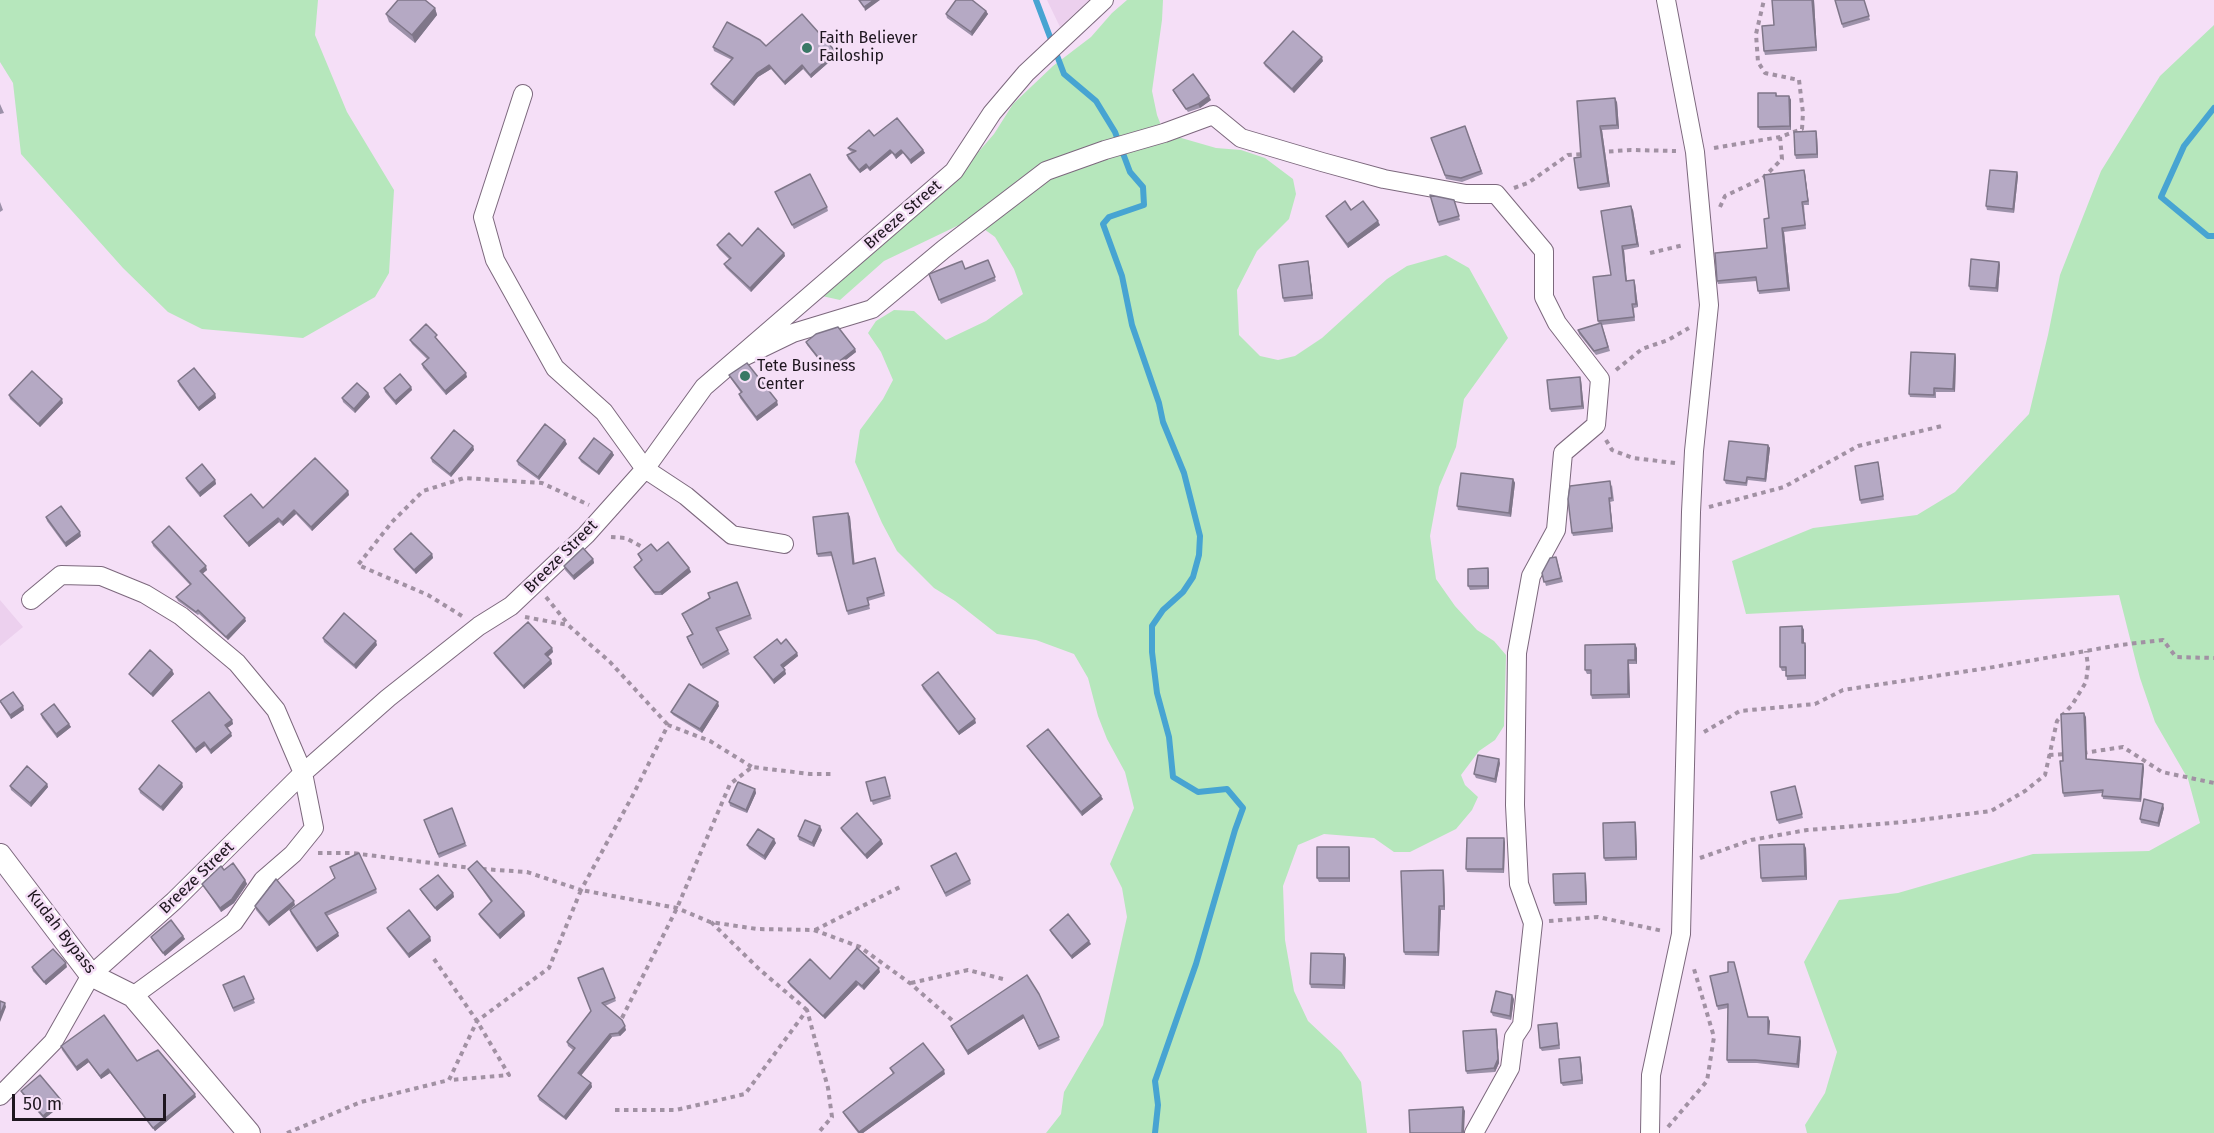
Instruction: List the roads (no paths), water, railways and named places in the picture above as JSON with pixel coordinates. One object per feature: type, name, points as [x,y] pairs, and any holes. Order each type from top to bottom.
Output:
[{"type":"street","name":"Breeze Street","points":[[0,1096],[53,1042],[91,975],[174,901],[303,773],[388,698],[479,626],[511,606],[586,535],[645,469],[704,387],[954,171],[992,113],[1026,73],[1104,0]]},
{"type":"street","points":[[1650,1133],[1651,1075],[1681,934],[1693,466],[1709,305],[1695,152],[1666,0]]},
{"type":"street","points":[[523,94],[483,217],[495,260],[555,368],[604,412],[645,469],[686,496],[732,535],[784,544]]},
{"type":"street","points":[[733,362],[793,333],[872,309],[944,249],[1046,171],[1213,115],[1241,138],[1342,168],[1384,179],[1466,194],[1496,194],[1544,251],[1544,297],[1557,323],[1600,379],[1596,425],[1563,453],[1556,530],[1531,576],[1517,653],[1515,805],[1519,884],[1533,923],[1522,1025],[1514,1037],[1510,1068],[1474,1133]]},
{"type":"street","points":[[31,600],[61,575],[101,576],[145,594],[181,616],[237,663],[276,710],[303,773],[314,828],[293,854],[263,880],[234,922],[133,996]]},
{"type":"street","name":"Kudah Bypass","points":[[0,855],[91,975],[133,996],[249,1133]]},
{"type":"waterway","points":[[1036,0],[1064,74],[1096,101],[1115,132],[1130,172],[1143,187],[1144,205],[1109,217],[1103,224],[1122,276],[1132,325],[1159,403],[1163,422],[1184,473],[1200,536],[1199,555],[1193,577],[1183,592],[1163,610],[1152,626],[1152,652],[1157,693],[1169,737],[1173,777],[1198,792],[1227,789],[1243,808],[1196,964],[1155,1081],[1158,1105],[1155,1133]]},
{"type":"waterway","points":[[2214,108],[2184,146],[2161,197],[2208,236],[2214,236]]},
{"type":"place","name":"Faith Believer Failoship","points":[[807,48]]},
{"type":"place","name":"Tete Business Center","points":[[745,376]]}]
